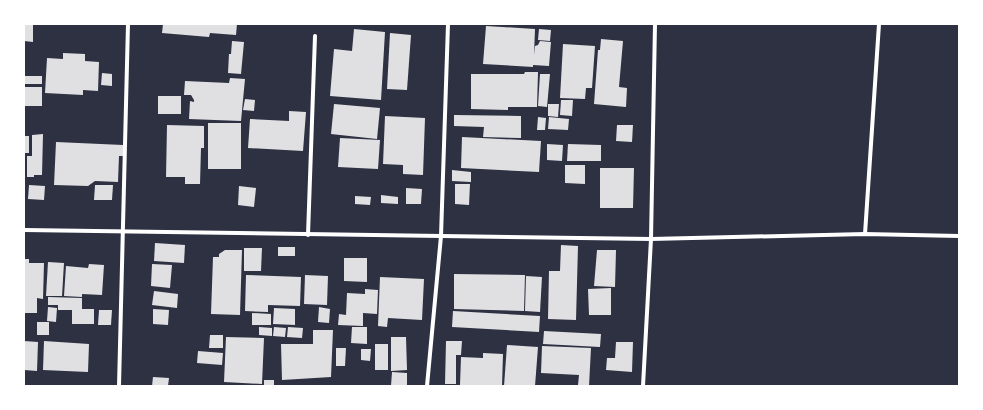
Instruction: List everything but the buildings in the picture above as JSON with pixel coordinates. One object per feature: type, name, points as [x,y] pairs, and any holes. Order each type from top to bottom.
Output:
[{"type":"street","points":[[119,386],[128,24]]},
{"type":"street","points":[[427,386],[442,236],[448,24]]},
{"type":"street","points":[[643,386],[651,240],[655,24]]},
{"type":"street","points":[[865,234],[879,24]]},
{"type":"street","points":[[308,235],[315,36]]},
{"type":"street","points":[[24,230],[122,230],[308,235],[651,240],[865,234],[959,236]]}]
